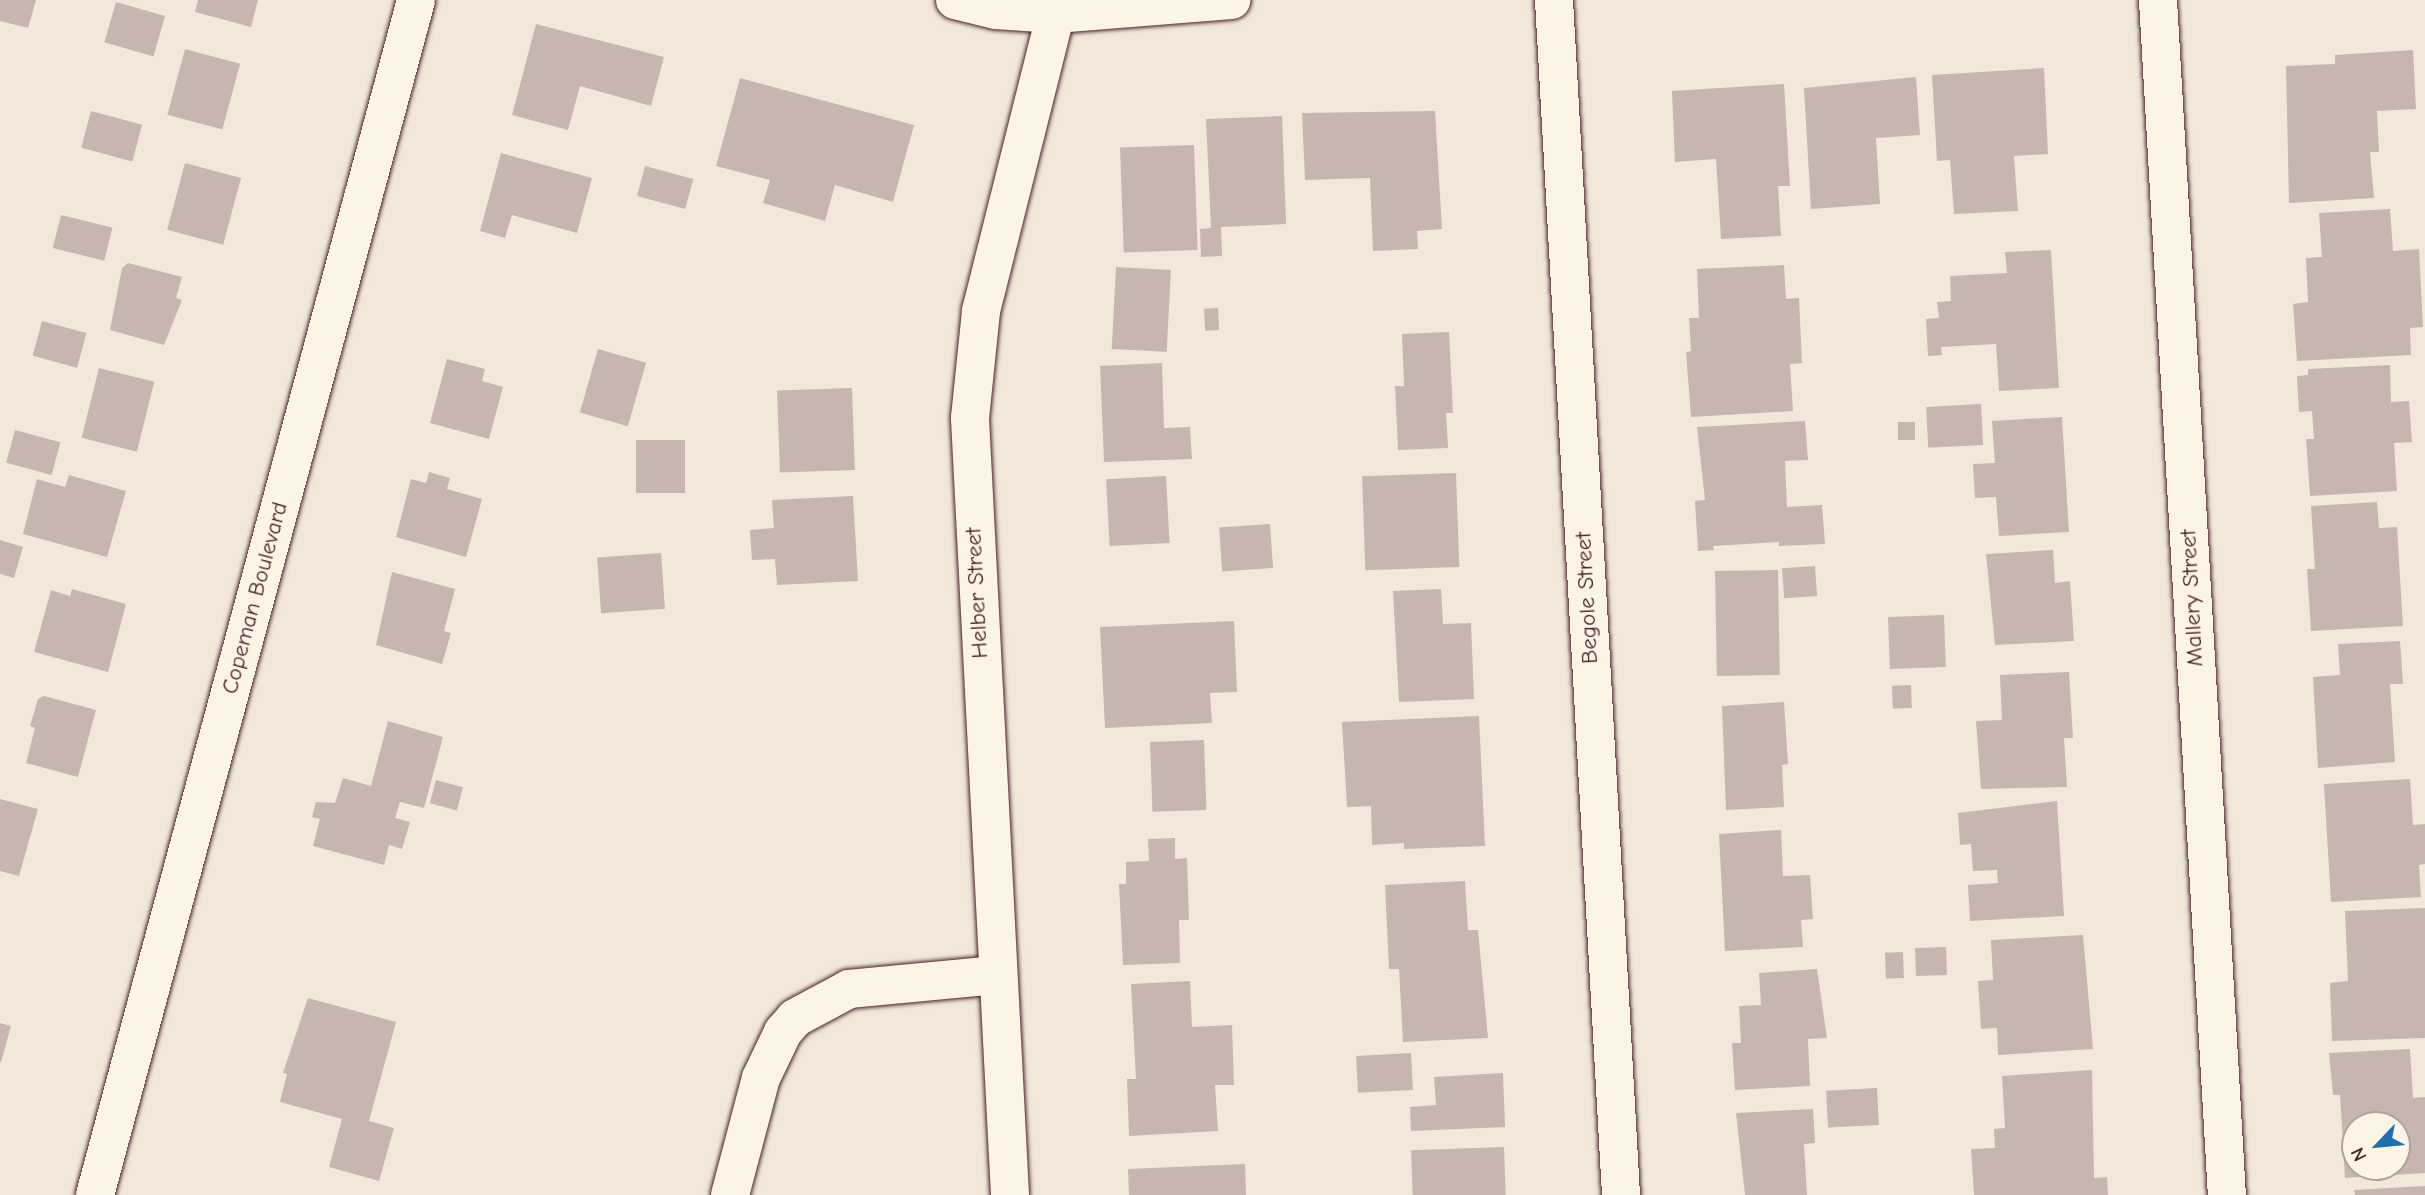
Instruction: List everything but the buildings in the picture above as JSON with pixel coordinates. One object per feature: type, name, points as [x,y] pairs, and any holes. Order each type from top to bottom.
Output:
[{"type":"street","name":"Copeman Boulevard","points":[[95,1195],[416,0]]},
{"type":"street","points":[[955,0],[996,10],[1231,0]]},
{"type":"street","name":"Begole Street","points":[[1554,0],[1621,1195]]},
{"type":"street","name":"Mallery Street","points":[[2158,0],[2227,1195]]},
{"type":"street","name":"Helber Street","points":[[1010,1195],[970,461],[972,381],[981,311],[1057,7]]},
{"type":"street","points":[[730,1195],[761,1078],[777,1042],[795,1018],[849,989],[996,975]]}]
